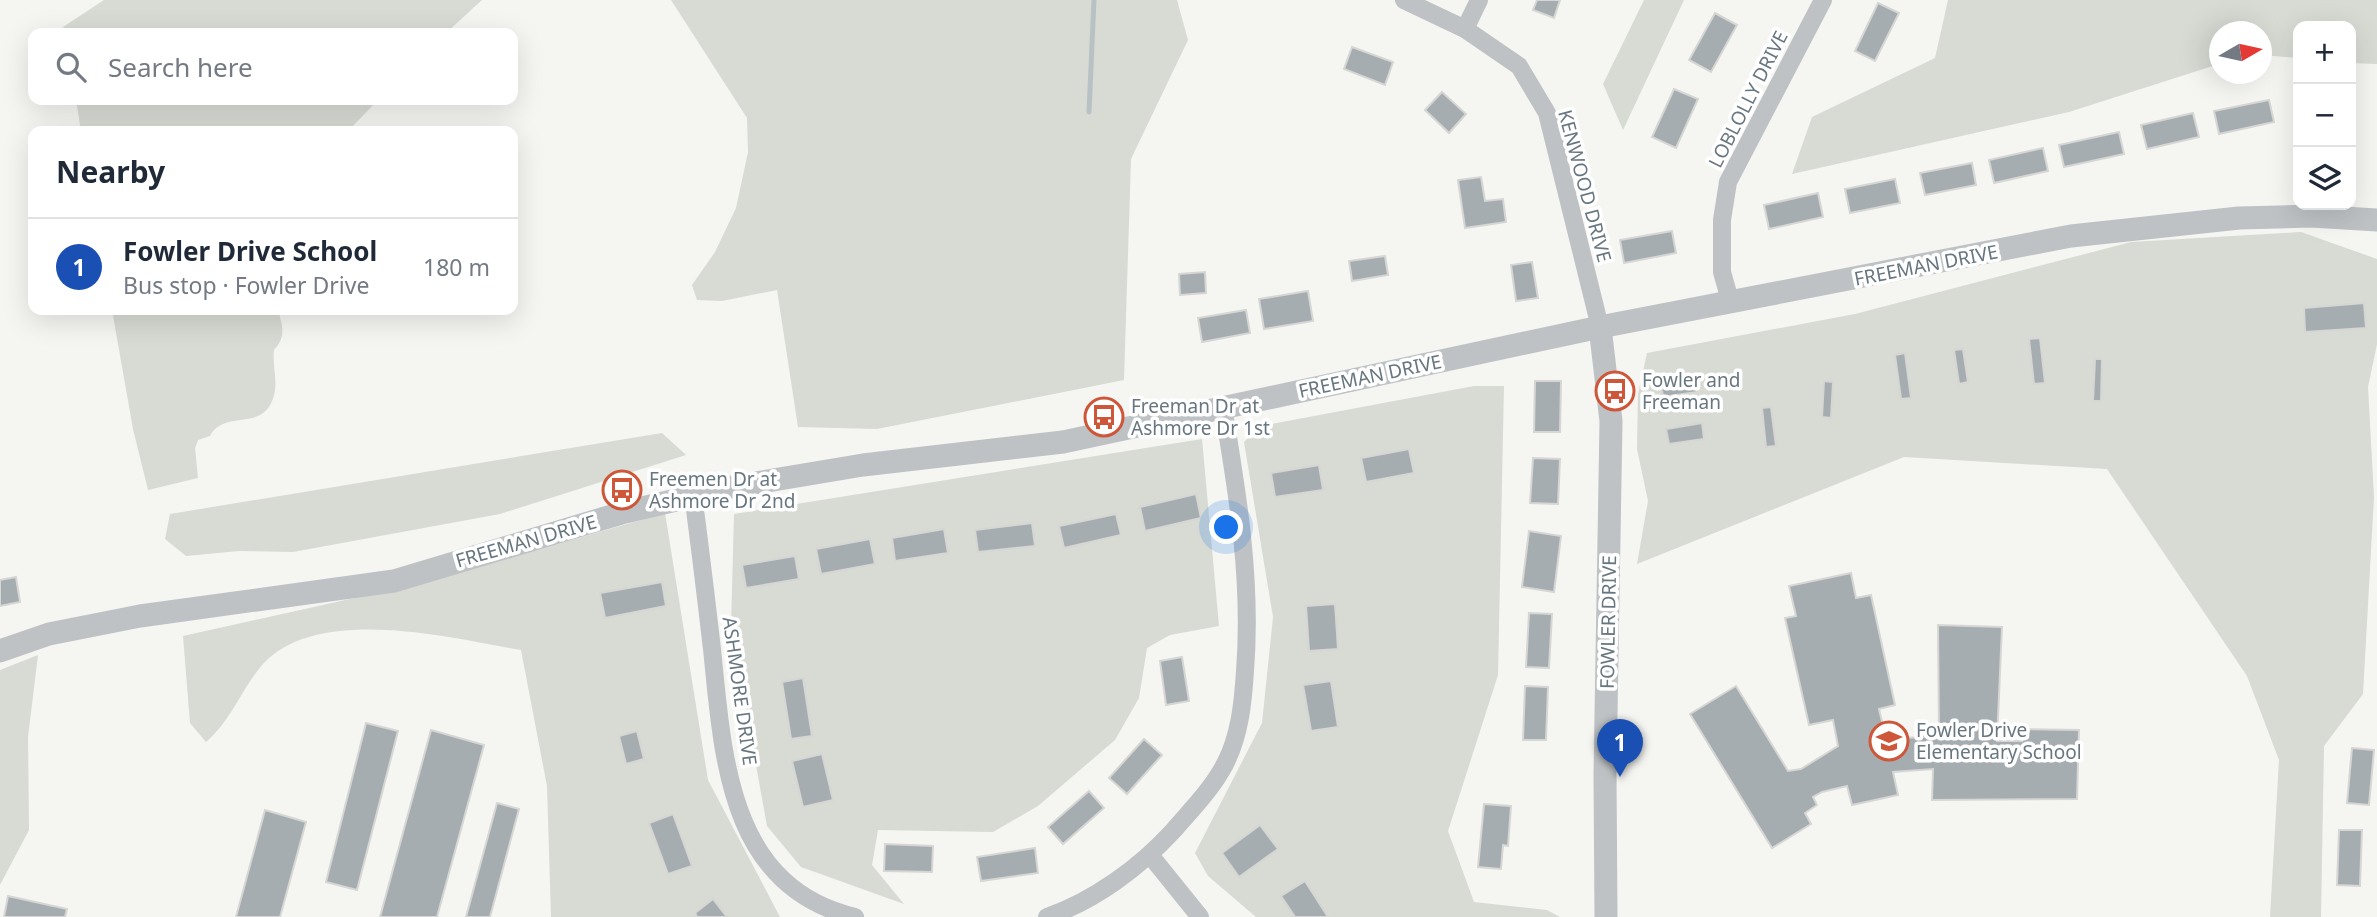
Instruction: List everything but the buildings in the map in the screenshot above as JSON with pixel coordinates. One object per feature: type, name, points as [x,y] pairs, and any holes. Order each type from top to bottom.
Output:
[{"type":"street","name":"KENWOOD DRIVE","points":[[1404,0],[1465,29],[1518,66],[1547,113],[1600,327]]},
{"type":"street","points":[[1465,29],[1479,0]]},
{"type":"street","name":"LOBLOLLY DRIVE","points":[[1731,304],[1722,272],[1722,220],[1728,182],[1823,0]]},
{"type":"street","name":"FREEMAN DRIVE","points":[[0,651],[49,634],[93,624],[394,581],[693,495],[800,474],[1063,442],[1600,327],[1731,304],[2071,236],[2239,218],[2311,216],[2377,220]]},
{"type":"street","name":"FOWLER DRIVE","points":[[1600,327],[1611,421],[1605,774],[1606,917]]},
{"type":"street","points":[[1047,917],[1072,909],[1150,855],[1205,794],[1225,763],[1242,707],[1249,628],[1243,522],[1223,407]]},
{"type":"street","name":"ASHMORE DRIVE","points":[[693,495],[725,761],[741,815],[759,851],[777,876],[803,898],[855,917]]},
{"type":"street","points":[[1150,855],[1200,917]]},
{"type":"shaded area","points":[[104,0],[482,0],[451,28],[63,27]]},
{"type":"shaded area","points":[[671,0],[1177,0],[1188,40],[1131,159],[1124,380],[877,429],[798,427],[777,290],[722,301],[697,300],[692,285],[715,252],[736,208],[748,152],[747,118]]},
{"type":"shaded area","points":[[1644,0],[1684,0],[1623,130],[1603,84]]},
{"type":"shaded area","points":[[1948,0],[2377,0],[2377,64],[2356,63],[2356,21],[2293,21],[2293,58],[2272,56],[2272,21],[2209,21],[2209,67],[2069,112],[1792,174],[1812,117],[1935,58]]},
{"type":"shaded area","points":[[77,105],[373,105],[353,126],[80,126]]},
{"type":"shaded area","points":[[2301,232],[2377,259],[2377,344],[2368,387],[2374,497],[2363,694],[2324,746],[2321,917],[2270,917],[2279,760],[2247,676],[2107,469],[1904,457],[1637,564],[1648,501],[1637,449],[1638,394],[1647,353],[1855,314],[2131,242]]},
{"type":"shaded area","points":[[113,315],[279,315],[282,332],[274,350],[275,389],[269,407],[253,418],[225,423],[210,436],[198,440],[195,448],[198,478],[148,490],[133,429]]},
{"type":"shaded area","points":[[1474,386],[1504,386],[1498,675],[1448,831],[1474,902],[1547,910],[1560,917],[1256,917],[1208,876],[1195,853],[1262,723],[1273,617],[1244,442],[1260,426]]},
{"type":"shaded area","points":[[662,433],[686,455],[500,514],[293,552],[239,551],[186,556],[165,539],[170,514]]},
{"type":"shaded area","points":[[1202,439],[1219,626],[1170,635],[1147,648],[1139,698],[1115,740],[1038,806],[993,832],[878,830],[872,865],[904,904],[801,867],[767,826],[731,627],[734,514]]},
{"type":"shaded area","points":[[665,513],[708,780],[780,917],[551,917],[547,786],[521,650],[423,633],[386,630],[351,630],[317,635],[287,646],[263,664],[223,723],[206,742],[190,723],[183,636],[431,581]]},
{"type":"shaded area","points":[[38,655],[28,737],[29,830],[0,885],[0,670]]},
{"type":"waterway","points":[[1089,112],[1094,0]]},
{"type":"place","name":"Fowler and Freeman","points":[[1615,391]]},
{"type":"place","name":"Freeman Dr at Ashmore Dr 1st","points":[[1104,417]]},
{"type":"place","name":"Freemen Dr at Ashmore Dr 2nd","points":[[622,490]]},
{"type":"place","name":"Fowler Drive Elementary School","points":[[1889,741]]},
{"type":"place","name":"Fowler Drive School","points":[[1620,777]]}]
